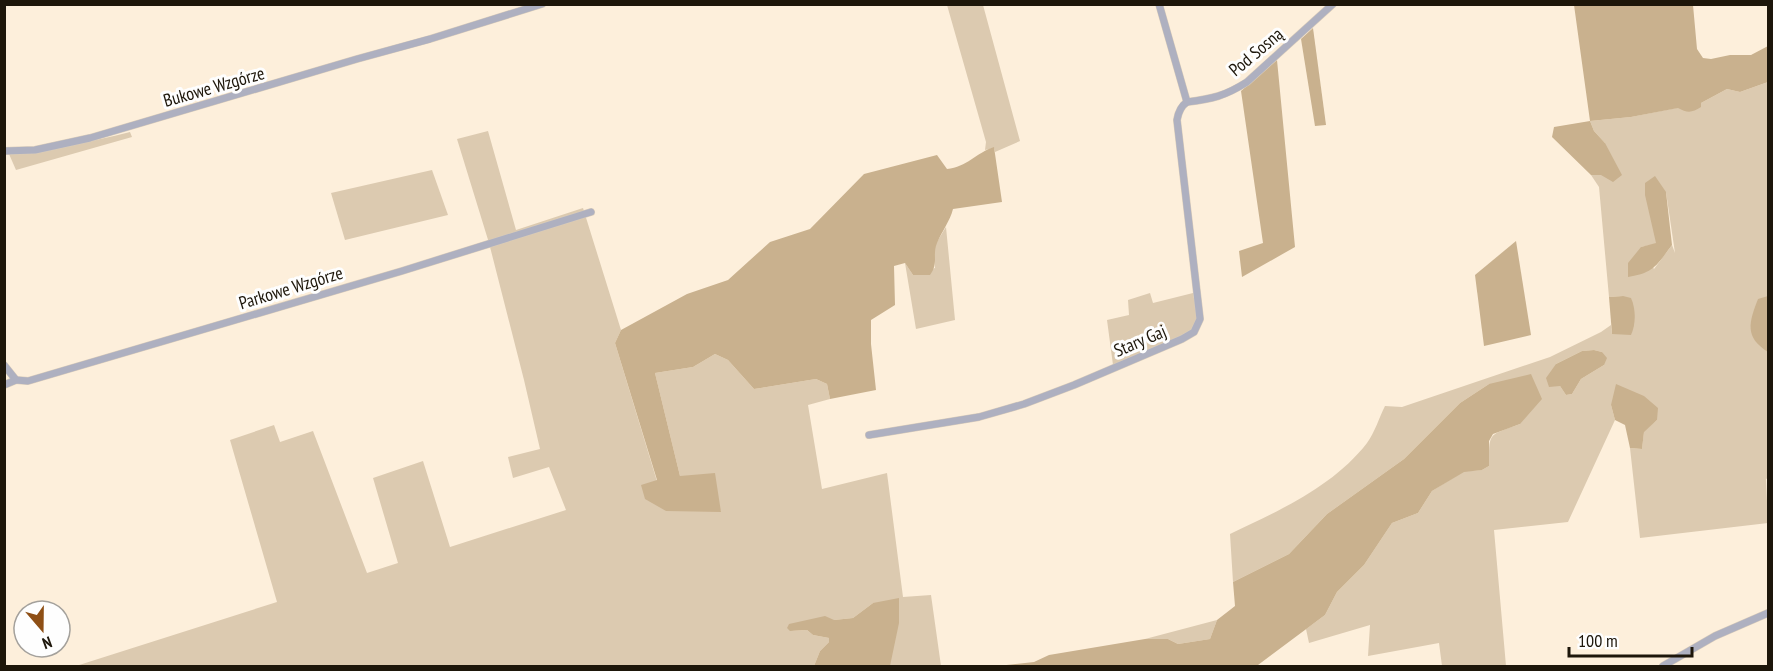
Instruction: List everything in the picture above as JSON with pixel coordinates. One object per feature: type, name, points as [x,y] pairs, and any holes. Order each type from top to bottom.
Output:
[{"type":"street","name":"Bukowe Wzgórze","points":[[4,151],[35,150],[90,138],[542,4]]},
{"type":"street","points":[[1159,4],[1187,102]]},
{"type":"street","name":"Pod Sosną","points":[[1187,102],[1231,93],[1247,82],[1333,4]]},
{"type":"street","name":"Stary Gaj","points":[[869,435],[979,417],[1024,404],[1074,385],[1194,332],[1200,320],[1177,120],[1187,102]]},
{"type":"street","name":"Parkowe Wzgórze","points":[[4,386],[16,380],[28,381],[402,271],[591,212]]},
{"type":"street","points":[[4,365],[16,380]]},
{"type":"street","points":[[1663,666],[1714,636],[1768,613]]},
{"type":"shaded area","points":[[947,5],[983,5],[1020,141],[995,152],[994,148],[985,150],[986,142]]},
{"type":"shaded area","points":[[1574,5],[1693,5],[1697,49],[1703,58],[1751,55],[1768,46],[1768,82],[1740,92],[1727,89],[1701,103],[1701,107],[1692,111],[1678,108],[1631,117],[1590,121]]},
{"type":"shaded area","points":[[1313,28],[1326,125],[1315,126],[1301,39]]},
{"type":"shaded area","points":[[1277,60],[1295,247],[1242,277],[1239,251],[1263,243],[1241,91]]},
{"type":"shaded area","points":[[1768,82],[1768,478],[1766,479],[1768,523],[1640,538],[1630,448],[1642,449],[1644,431],[1657,420],[1611,405],[1615,420],[1568,522],[1494,530],[1506,666],[1442,666],[1439,643],[1368,656],[1370,625],[1309,643],[1306,629],[1325,615],[1337,592],[1364,565],[1392,523],[1418,513],[1432,491],[1464,471],[1482,470],[1489,466],[1489,446],[1492,436],[1520,424],[1489,384],[1460,403],[1404,459],[1327,514],[1289,554],[1233,582],[1230,534],[1304,496],[1338,473],[1367,443],[1385,406],[1402,407],[1550,357],[1611,325],[1612,334],[1623,296],[1609,297],[1599,187],[1591,175],[1601,175],[1605,143],[1594,131],[1590,121],[1631,117],[1701,103],[1727,89],[1740,92]],"holes":[[[1666,192],[1675,253],[1672,245],[1654,269],[1641,247],[1656,244]],[[1582,351],[1602,352],[1604,365],[1581,379],[1572,394],[1566,395],[1560,386],[1556,364]]]},
{"type":"shaded area","points":[[1590,121],[1622,175],[1613,182],[1601,175],[1591,175],[1552,137],[1554,127]]},
{"type":"shaded area","points":[[488,131],[516,230],[583,208],[621,330],[615,343],[666,511],[721,511],[680,476],[655,373],[693,367],[715,354],[728,360],[754,389],[816,379],[827,384],[830,399],[808,405],[822,489],[887,473],[903,597],[931,595],[941,666],[890,666],[873,603],[853,618],[834,620],[790,631],[807,630],[813,635],[829,638],[829,642],[820,651],[814,666],[76,666],[277,602],[230,440],[274,425],[280,442],[313,431],[367,573],[398,563],[373,478],[423,461],[450,547],[566,510],[549,467],[513,478],[508,457],[540,449],[489,243],[457,139]]},
{"type":"shaded area","points":[[130,132],[132,137],[16,170],[9,154],[70,145]]},
{"type":"shaded area","points":[[994,147],[1002,202],[953,209],[937,243],[934,267],[930,275],[913,275],[905,263],[894,266],[895,305],[871,320],[876,390],[830,399],[827,384],[816,379],[754,389],[728,360],[715,354],[693,367],[655,373],[680,476],[715,473],[721,512],[666,511],[645,499],[641,485],[657,480],[615,343],[621,330],[687,294],[728,280],[770,242],[810,229],[864,174],[937,155],[947,169],[954,168]]},
{"type":"shaded area","points":[[432,170],[448,215],[345,240],[331,193]]},
{"type":"shaded area","points":[[1655,176],[1666,192],[1672,245],[1654,267],[1644,273],[1628,277],[1628,263],[1641,247],[1656,243],[1645,195],[1645,183]]},
{"type":"shaded area","points":[[946,227],[955,320],[916,329],[905,263],[913,275],[935,268],[935,245]]},
{"type":"shaded area","points":[[1516,241],[1531,335],[1484,346],[1475,275]]},
{"type":"shaded area","points":[[1150,293],[1153,303],[1193,293],[1196,311],[1194,327],[1185,336],[1113,365],[1107,320],[1129,315],[1128,300]]},
{"type":"shaded area","points":[[1768,296],[1768,352],[1755,341],[1751,322],[1758,299]]},
{"type":"shaded area","points":[[1609,297],[1631,298],[1634,307],[1635,321],[1631,335],[1612,334]]},
{"type":"shaded area","points":[[1582,351],[1602,352],[1607,358],[1604,365],[1581,379],[1572,394],[1566,395],[1560,386],[1549,387],[1546,378],[1556,364]]},
{"type":"shaded area","points":[[1531,374],[1542,399],[1520,424],[1493,434],[1489,441],[1489,466],[1482,470],[1464,472],[1432,491],[1418,513],[1392,523],[1364,565],[1337,592],[1325,615],[1258,665],[997,666],[1034,662],[1049,655],[1145,639],[1168,639],[1178,644],[1210,639],[1217,620],[1235,606],[1233,582],[1289,554],[1327,514],[1404,459],[1460,403],[1489,384]]},
{"type":"shaded area","points":[[1616,384],[1644,396],[1658,408],[1657,420],[1644,432],[1642,449],[1630,448],[1625,425],[1615,420],[1611,405]]},
{"type":"shaded area","points":[[899,598],[899,623],[890,666],[814,666],[820,651],[829,642],[829,638],[813,635],[807,630],[790,631],[787,628],[789,624],[825,616],[834,620],[853,618],[873,603]]},
{"type":"shaded area","points":[[1217,620],[1210,639],[1178,644],[1168,639],[1145,639]]}]
